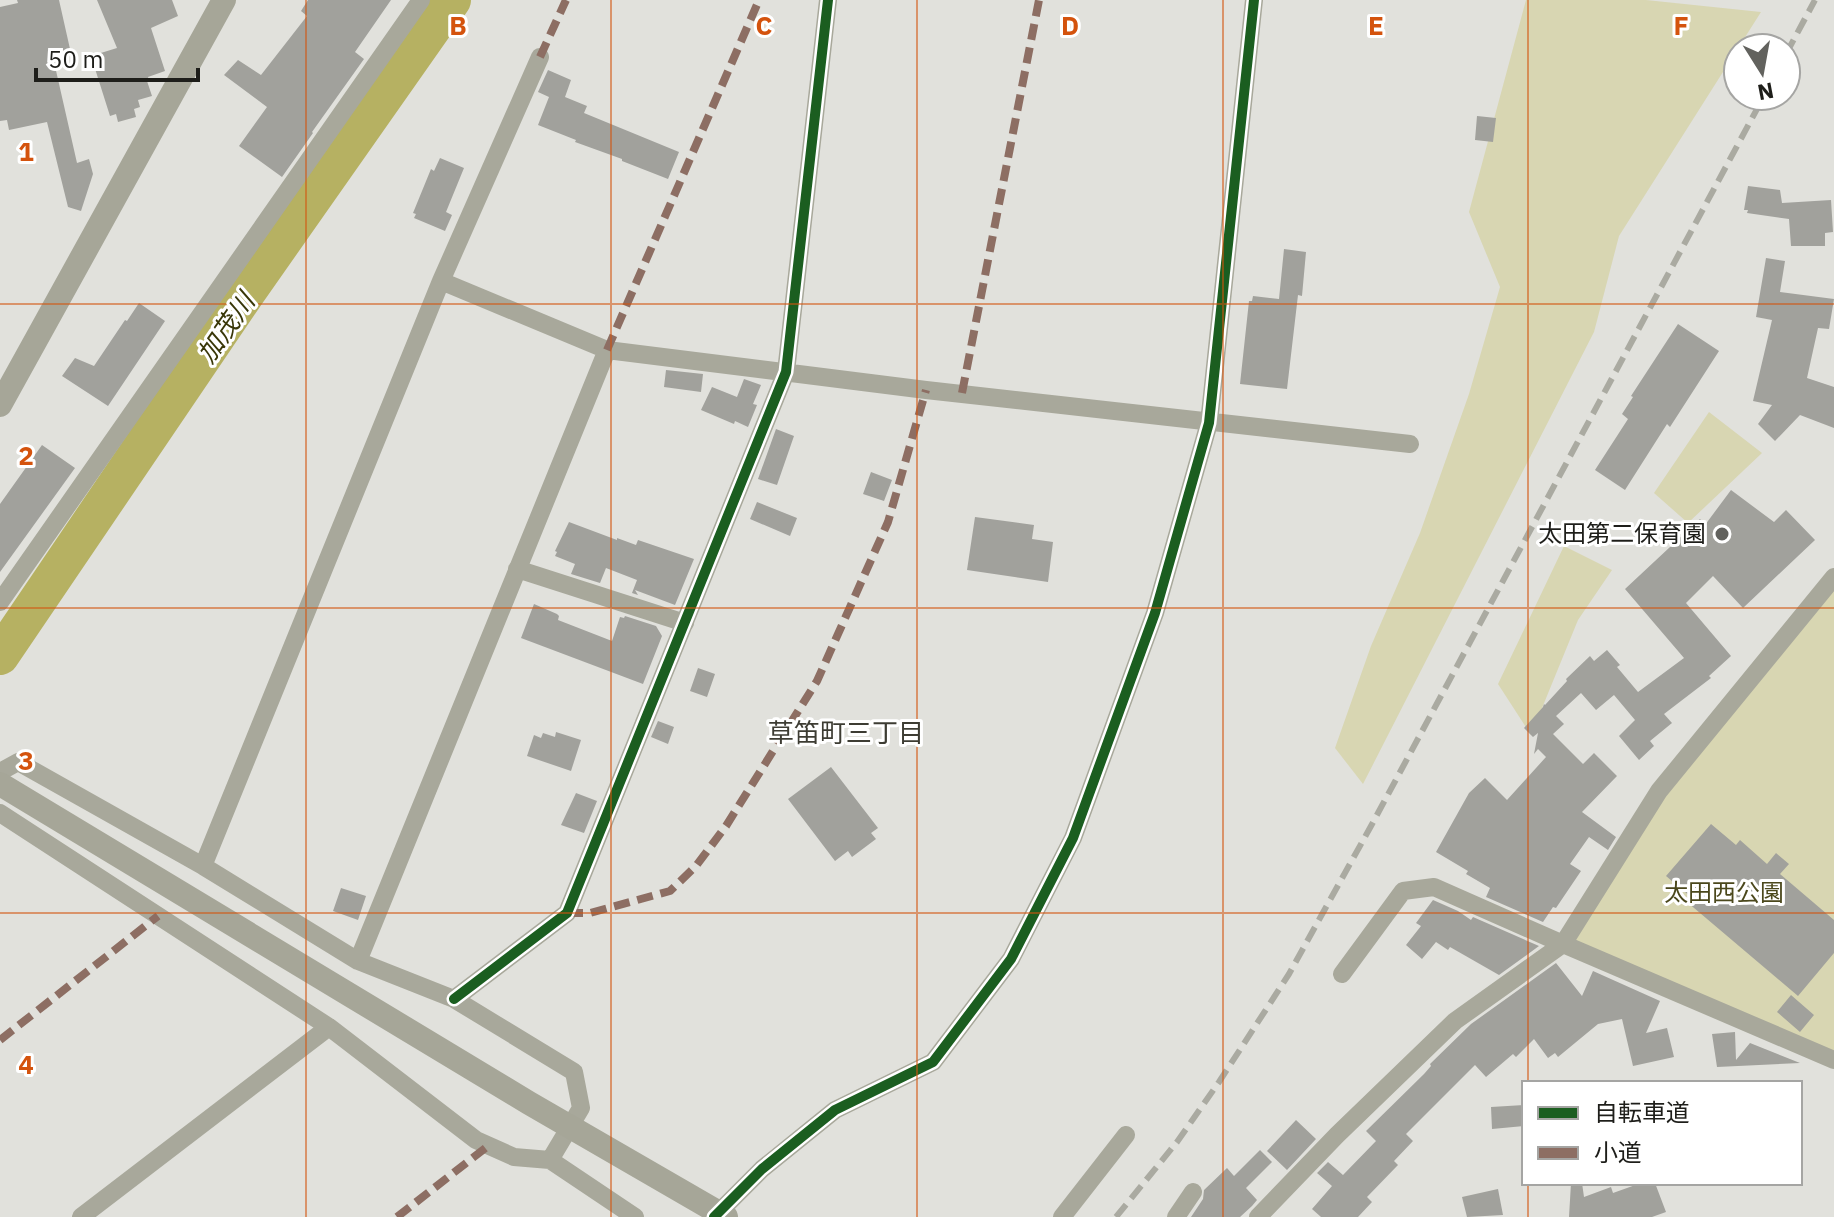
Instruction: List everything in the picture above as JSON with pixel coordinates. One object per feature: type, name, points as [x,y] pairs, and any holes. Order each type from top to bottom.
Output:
[{"type":"street","points":[[0,405],[224,0]]},
{"type":"street","points":[[0,602],[421,0]]},
{"type":"street","points":[[454,999],[567,913],[786,372],[828,0]]},
{"type":"street","points":[[714,1217],[762,1169],[835,1110],[933,1062],[1011,959],[1073,838],[1155,613],[1209,423],[1254,0]]},
{"type":"street","points":[[203,866],[441,281],[540,57]]},
{"type":"street","points":[[441,281],[607,350],[1209,423],[1410,444]]},
{"type":"street","points":[[358,961],[607,350]]},
{"type":"street","points":[[517,569],[685,623]]},
{"type":"street","points":[[1258,1217],[1337,1135],[1455,1021],[1563,944],[1659,791],[1834,577]]},
{"type":"street","points":[[0,772],[18,762],[203,866],[358,961],[454,999],[574,1072],[581,1108],[550,1160]]},
{"type":"street","points":[[0,784],[529,1103],[726,1217]]},
{"type":"street","points":[[0,813],[329,1027],[476,1140],[514,1157],[550,1160],[635,1217]]},
{"type":"street","points":[[1342,974],[1403,891],[1434,887],[1834,1060]]},
{"type":"street","points":[[81,1217],[329,1027]]},
{"type":"street","points":[[1062,1217],[1126,1135]]},
{"type":"street","points":[[1176,1217],[1193,1192]]},
{"type":"green space","points":[[1526,0],[1646,0],[1761,12],[1748,32],[1722,32],[1722,74],[1619,236],[1594,332],[1363,784],[1335,748],[1371,646],[1420,533],[1469,394],[1500,287],[1469,212]]},
{"type":"green space","points":[[1709,412],[1762,453],[1688,523],[1654,493]]},
{"type":"green space","points":[[1564,546],[1612,570],[1578,620],[1531,735],[1498,684]]},
{"type":"green space","name":"太田西公園","points":[[1834,577],[1834,1060],[1563,944],[1659,791]]},
{"type":"building","points":[[17,0],[59,0],[70,49],[52,53],[77,163],[89,159],[93,174],[81,211],[68,207],[47,122],[9,130],[7,120],[0,121],[0,7],[18,3]]},
{"type":"building","points":[[97,0],[172,0],[178,16],[151,28],[165,71],[148,77],[152,96],[138,100],[140,107],[134,109],[136,117],[118,122],[116,114],[110,116],[91,56],[117,48]]},
{"type":"building","points":[[308,0],[391,0],[355,52],[364,59],[282,177],[239,146],[267,107],[224,75],[238,60],[261,75],[307,16],[301,11]]},
{"type":"building","points":[[548,70],[571,80],[565,97],[587,106],[584,113],[679,152],[668,179],[538,125],[549,97],[538,92]]},
{"type":"building","points":[[1477,116],[1496,118],[1493,142],[1475,140]]},
{"type":"building","points":[[440,158],[464,168],[446,212],[452,215],[445,231],[414,218],[416,214],[413,213],[431,169],[434,171]]},
{"type":"building","points":[[1748,186],[1780,190],[1782,203],[1831,200],[1833,232],[1825,233],[1825,246],[1791,246],[1789,219],[1747,213],[1748,210],[1744,210]]},
{"type":"building","points":[[1284,249],[1306,252],[1287,389],[1240,384],[1249,301],[1253,296],[1279,299]]},
{"type":"building","points":[[1766,258],[1785,261],[1780,292],[1834,299],[1829,329],[1818,328],[1807,378],[1834,387],[1834,428],[1800,415],[1775,441],[1758,424],[1772,405],[1753,401],[1772,320],[1756,317]]},
{"type":"building","points":[[139,303],[165,321],[108,406],[62,376],[75,358],[94,366]]},
{"type":"building","points":[[1678,324],[1719,351],[1625,490],[1595,470],[1628,419],[1622,414],[1631,396]]},
{"type":"building","points":[[666,370],[703,374],[701,392],[664,387]]},
{"type":"building","points":[[744,379],[761,385],[748,427],[701,410],[712,387],[737,397]]},
{"type":"building","points":[[776,429],[794,436],[777,485],[758,479]]},
{"type":"building","points":[[42,445],[75,468],[0,572],[0,504]]},
{"type":"building","points":[[871,472],[892,480],[884,501],[863,494]]},
{"type":"building","points":[[1731,490],[1774,522],[1786,510],[1815,540],[1743,608],[1713,576],[1686,603],[1731,656],[1709,676],[1711,678],[1664,714],[1672,723],[1650,741],[1654,746],[1639,760],[1619,736],[1635,720],[1614,695],[1596,710],[1581,693],[1556,716],[1564,724],[1553,734],[1583,764],[1594,753],[1617,776],[1582,812],[1616,837],[1608,850],[1589,837],[1570,864],[1581,871],[1543,922],[1486,897],[1490,888],[1436,852],[1469,793],[1485,778],[1507,800],[1546,757],[1538,749],[1534,754],[1538,733],[1533,737],[1524,728],[1590,656],[1594,661],[1607,650],[1638,692],[1684,658],[1625,589],[1700,519],[1705,525]]},
{"type":"building","points":[[757,502],[797,518],[790,536],[750,519]]},
{"type":"building","points":[[975,517],[1034,525],[1032,539],[1053,542],[1048,582],[967,570]]},
{"type":"building","points":[[569,522],[617,540],[636,545],[638,540],[694,559],[675,605],[635,590],[638,595],[632,593],[637,580],[606,568],[600,583],[571,574],[575,564],[555,556]]},
{"type":"building","points":[[534,604],[557,614],[558,620],[612,641],[620,617],[656,626],[662,636],[643,684],[521,638]]},
{"type":"building","points":[[698,668],[715,674],[707,697],[690,691]]},
{"type":"building","points":[[658,721],[674,727],[668,744],[651,737]]},
{"type":"building","points":[[556,732],[581,740],[571,771],[527,756],[534,735],[541,738],[543,733],[555,737]]},
{"type":"building","points":[[831,767],[878,828],[871,833],[876,839],[852,857],[848,851],[835,861],[788,799]]},
{"type":"building","points":[[576,793],[597,801],[584,833],[561,825]]},
{"type":"building","points":[[1711,824],[1736,845],[1740,840],[1767,864],[1776,853],[1789,864],[1780,874],[1834,920],[1834,953],[1798,996],[1687,902],[1691,897],[1666,876]]},
{"type":"building","points":[[341,888],[366,896],[358,920],[333,911]]},
{"type":"building","points":[[1433,900],[1471,920],[1473,917],[1539,946],[1499,975],[1436,942],[1422,959],[1406,945],[1421,926],[1416,923]]},
{"type":"building","points":[[1556,963],[1582,996],[1593,971],[1660,1001],[1646,1033],[1667,1028],[1674,1057],[1633,1066],[1622,1019],[1598,1024],[1558,1057],[1555,1053],[1548,1058],[1534,1039],[1516,1057],[1513,1054],[1486,1077],[1475,1065],[1406,1134],[1413,1141],[1394,1161],[1398,1165],[1367,1197],[1372,1202],[1358,1217],[1321,1217],[1312,1209],[1332,1186],[1317,1173],[1328,1162],[1343,1175],[1376,1141],[1366,1131],[1424,1074],[1430,1064],[1471,1024]]},
{"type":"building","points":[[1791,995],[1814,1015],[1800,1032],[1777,1012]]},
{"type":"building","points":[[1735,1032],[1736,1060],[1750,1043],[1800,1063],[1717,1067],[1712,1034]]},
{"type":"building","points":[[1522,1105],[1522,1126],[1492,1129],[1491,1107]]},
{"type":"building","points":[[1296,1120],[1316,1139],[1287,1170],[1267,1151]]},
{"type":"building","points":[[1260,1150],[1272,1162],[1246,1188],[1257,1200],[1252,1206],[1240,1217],[1191,1217],[1203,1199],[1204,1190],[1227,1168],[1234,1176]]},
{"type":"building","points":[[1571,1185],[1582,1185],[1584,1197],[1611,1187],[1613,1193],[1635,1185],[1656,1185],[1666,1212],[1652,1217],[1569,1217]]},
{"type":"building","points":[[1498,1189],[1503,1215],[1467,1217],[1462,1197]]},
{"type":"waterway","name":"加茂川","points":[[0,656],[247,292],[452,0]]},
{"type":"railway","points":[[1798,32],[1815,0]]},
{"type":"railway","points":[[1116,1217],[1177,1142],[1289,974],[1755,112]]},
{"type":"marked path","points":[[540,57],[566,0]]},
{"type":"marked path","points":[[607,350],[759,0]]},
{"type":"marked path","points":[[962,393],[1039,0]]},
{"type":"marked path","points":[[567,913],[590,913],[670,891],[696,866],[726,826],[817,681],[888,522],[926,390]]},
{"type":"marked path","points":[[0,1040],[158,916]]},
{"type":"marked path","points":[[397,1217],[488,1146]]},
{"type":"cycle path","points":[[454,999],[567,913],[786,372],[828,0]]},
{"type":"cycle path","points":[[714,1217],[762,1169],[835,1110],[933,1062],[1011,959],[1073,838],[1155,613],[1209,423],[1254,0]]},
{"type":"place","name":"太田第二保育園","points":[[1722,534]]},
{"type":"district","name":"草笛町三丁目","points":[[846,733]]}]
